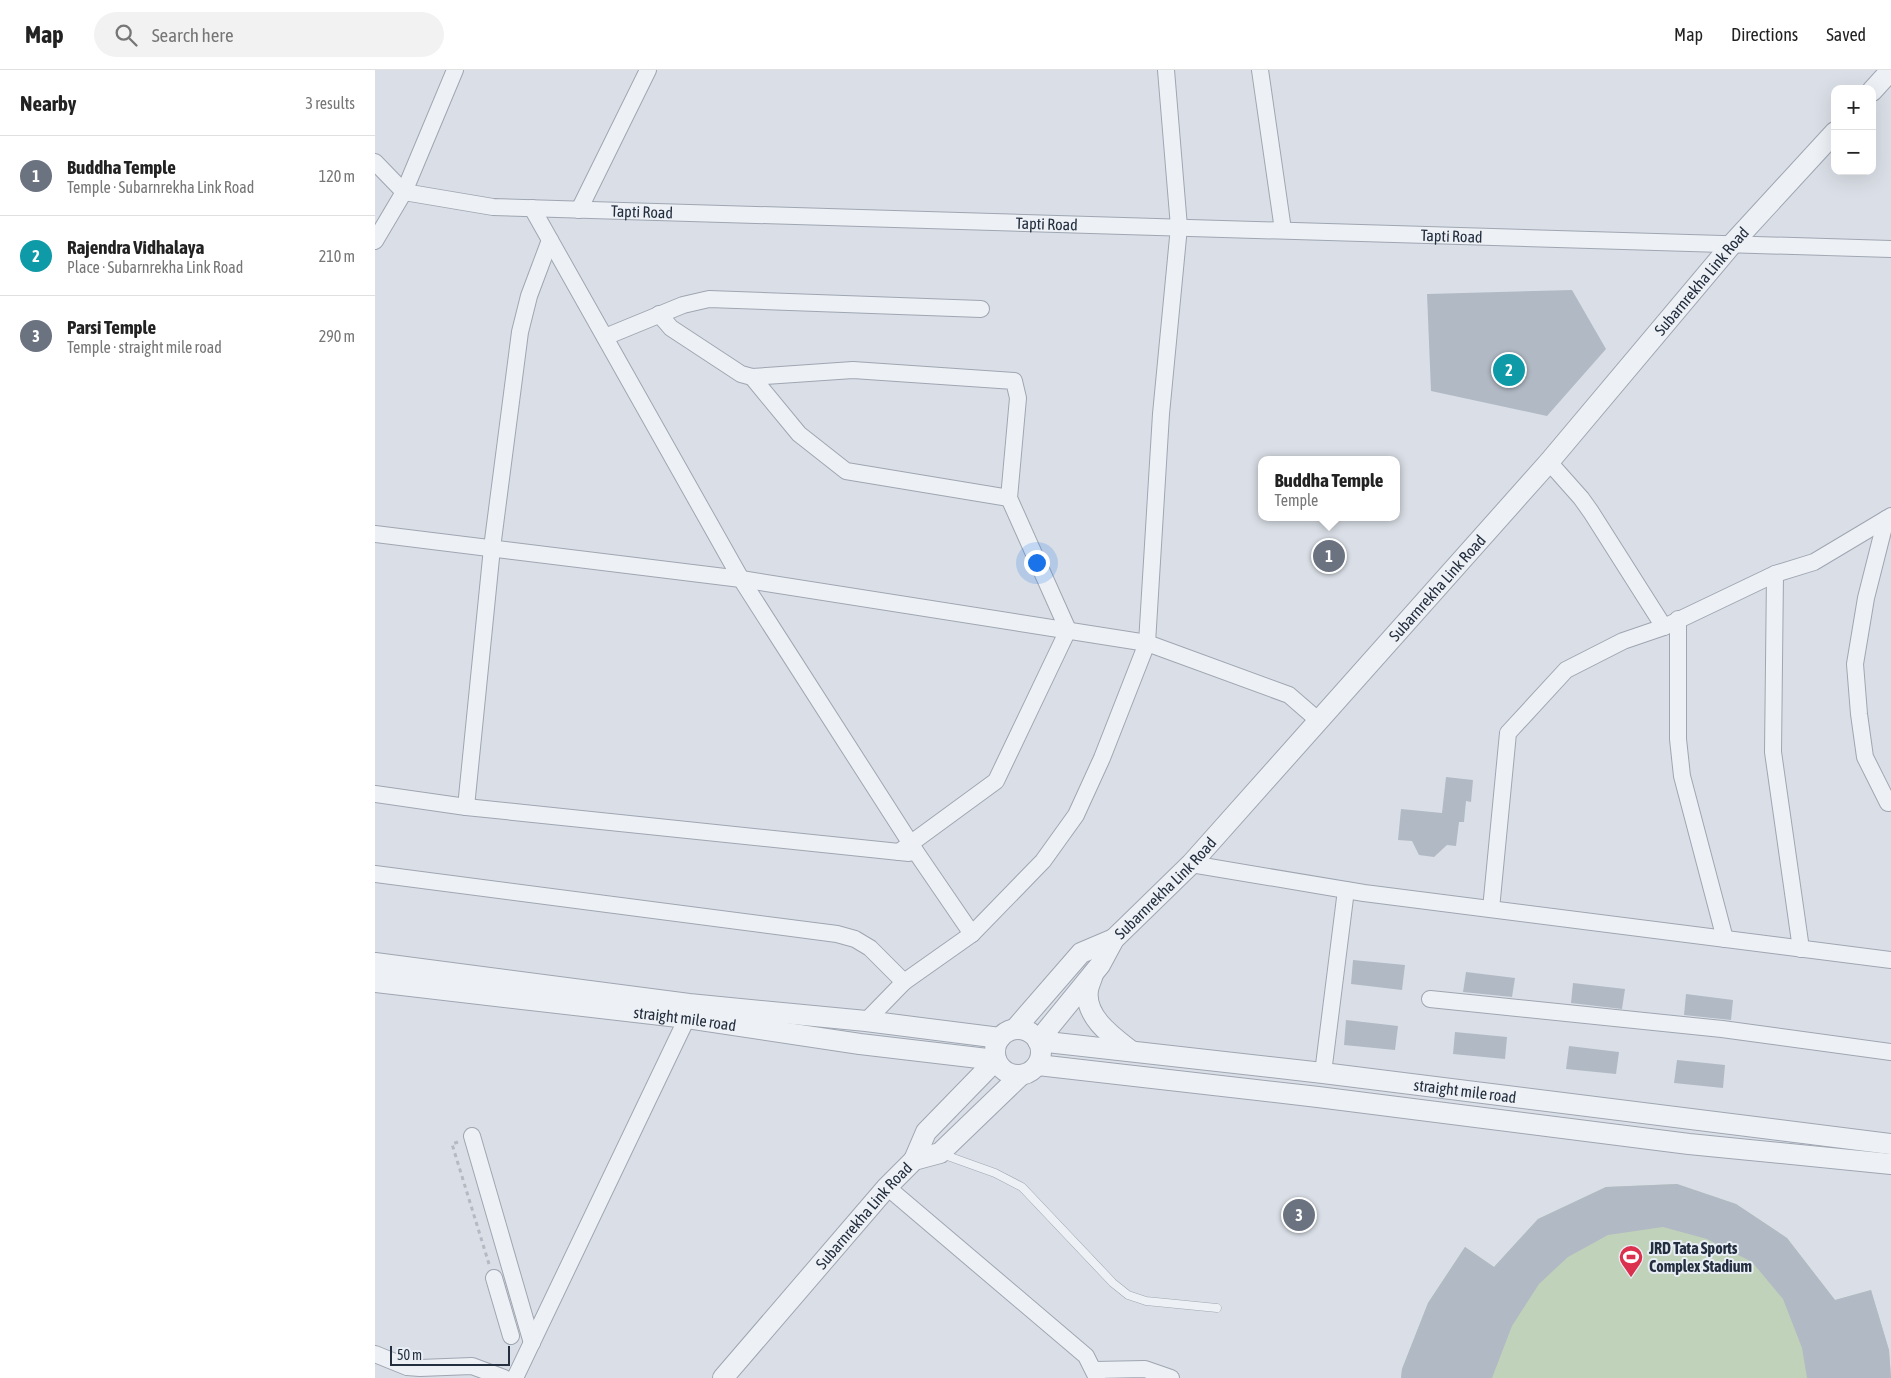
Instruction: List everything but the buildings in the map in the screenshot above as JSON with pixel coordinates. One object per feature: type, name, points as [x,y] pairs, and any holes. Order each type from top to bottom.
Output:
[{"type":"street","points":[[375,241],[404,192],[455,70]]},
{"type":"street","points":[[579,210],[648,70]]},
{"type":"street","points":[[866,1021],[904,982],[972,934],[1043,860],[1075,814],[1102,758],[1147,642],[1161,414],[1179,226],[1166,70]]},
{"type":"street","points":[[1260,70],[1283,230]]},
{"type":"street","points":[[1876,87],[1891,70]]},
{"type":"street","name":"Subarnrekha Link Road","points":[[1038,1041],[1100,965],[1113,939],[1191,864],[1319,721],[1549,462],[1733,244],[1831,136]]},
{"type":"street","points":[[375,162],[404,192]]},
{"type":"street","name":"Tapti Road","points":[[404,192],[493,207],[1179,226],[1891,249]]},
{"type":"street","points":[[532,208],[741,579],[909,850],[972,934]]},
{"type":"street","points":[[466,806],[492,548],[520,332],[529,296],[551,240]]},
{"type":"street","points":[[605,337],[683,305],[709,299],[981,309]]},
{"type":"street","points":[[375,794],[466,806],[909,850],[996,781],[1068,630],[1009,498],[1017,398],[1015,381],[853,370],[752,376],[741,374],[671,328],[659,314]]},
{"type":"street","points":[[752,376],[799,434],[846,471],[1009,498]]},
{"type":"street","points":[[1549,462],[1586,505],[1671,623],[1682,776],[1725,939]]},
{"type":"street","points":[[1491,910],[1508,733],[1566,670],[1623,641],[1671,623],[1775,574],[1814,562],[1888,518]]},
{"type":"street","points":[[1888,518],[1866,598],[1855,664],[1865,757],[1888,803]]},
{"type":"street","points":[[375,534],[741,579],[1147,642],[1289,695],[1319,721]]},
{"type":"street","points":[[1775,574],[1773,752],[1801,949]]},
{"type":"street","points":[[1191,864],[1346,890],[1491,910],[1891,960]]},
{"type":"street","points":[[375,874],[837,934],[855,939],[870,948],[904,982]]},
{"type":"street","points":[[1323,1073],[1346,890]]},
{"type":"street","points":[[914,1160],[927,1132],[996,1060],[995,1048],[1081,954],[1113,939]]},
{"type":"street","name":"straight mile road","points":[[375,963],[689,1004],[974,1033],[1008,1034],[1027,1031],[1038,1041],[1323,1073],[1891,1144]]},
{"type":"street","points":[[1094,972],[1088,990],[1088,1002],[1094,1016],[1107,1033],[1131,1051]]},
{"type":"street","name":"straight mile road","points":[[375,982],[687,1018],[860,1044],[996,1060],[1005,1071],[1012,1075],[1029,1070],[1318,1097],[1689,1144],[1891,1164]]},
{"type":"street","points":[[1430,999],[1722,1029],[1891,1052]]},
{"type":"street","points":[[515,1378],[687,1018]]},
{"type":"street","points":[[1029,1070],[1042,1051],[1038,1041]]},
{"type":"street","name":"Subarnrekha Link Road","points":[[723,1378],[887,1187],[914,1160],[940,1153],[1029,1070]]},
{"type":"street","points":[[472,1136],[532,1343]]},
{"type":"street","points":[[887,1187],[1086,1356],[1096,1374],[1145,1369],[1171,1378]]},
{"type":"street","points":[[494,1278],[511,1336]]},
{"type":"street","points":[[375,1354],[407,1367],[472,1366],[504,1378]]},
{"type":"lane","points":[[940,1153],[995,1173],[1022,1187],[1113,1283],[1128,1295],[1147,1301],[1217,1308]]},
{"type":"path","points":[[472,1136],[452,1144],[494,1278]]},
{"type":"green space","name":"JRD Tata Sports Complex Stadium","points":[[1677,1184],[1736,1204],[1787,1238],[1835,1300],[1871,1290],[1889,1350],[1891,1378],[1401,1378],[1402,1369],[1428,1303],[1465,1247],[1494,1267],[1538,1219],[1606,1187]]},
{"type":"place","name":"Rajendra Vidhalaya","points":[[1509,370]]},
{"type":"place","name":"Buddha Temple","points":[[1329,556]]},
{"type":"place","name":"Parsi Temple","points":[[1299,1215]]},
{"type":"place","name":"JRD Tata Sports Complex Stadium","points":[[1631,1278]]}]
